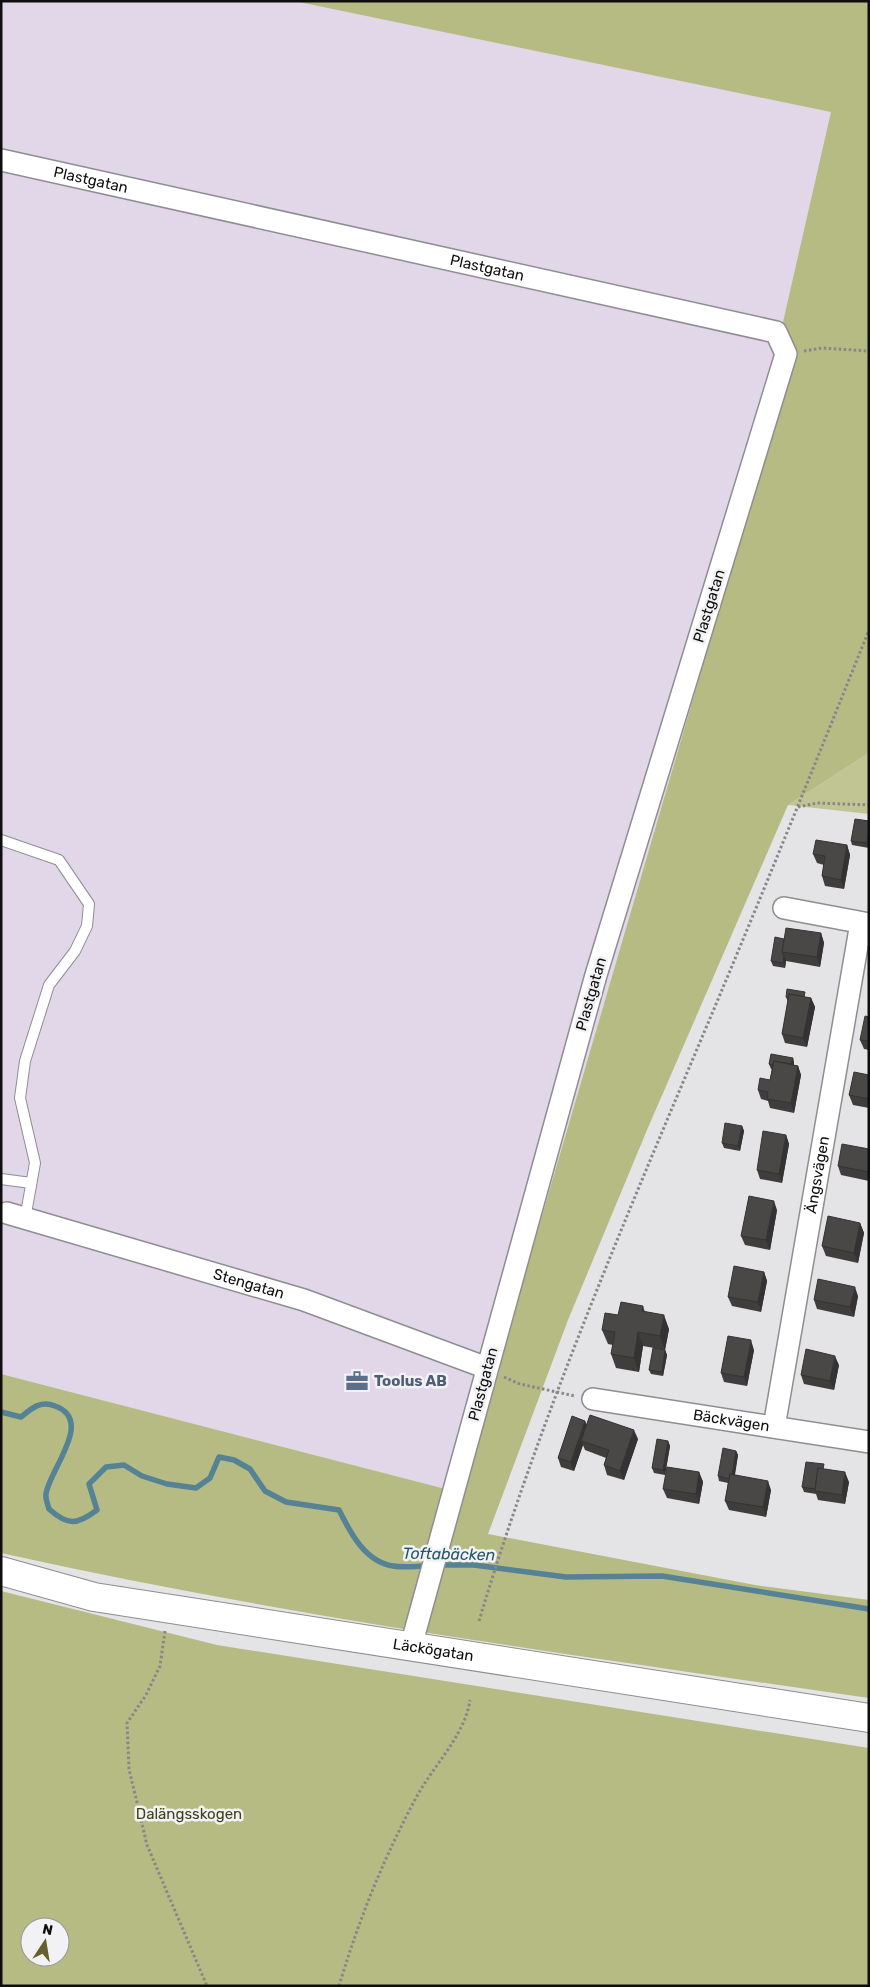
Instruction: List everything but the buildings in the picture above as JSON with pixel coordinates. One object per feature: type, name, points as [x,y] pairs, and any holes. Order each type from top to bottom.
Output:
[{"type":"main road","name":"Läckögatan","points":[[1,1572],[94,1597],[869,1718]]},
{"type":"street","name":"Plastgatan","points":[[1,160],[776,332],[786,354],[596,974],[411,1646]]},
{"type":"street","points":[[784,908],[865,924]]},
{"type":"street","name":"Ängsvägen","points":[[774,1427],[865,924]]},
{"type":"street","name":"Stengatan","points":[[16,1216],[304,1300],[487,1368]]},
{"type":"street","name":"Bäckvägen","points":[[593,1399],[869,1442]]},
{"type":"lane","points":[[1,840],[59,860],[88,904],[87,926],[75,951],[49,985],[25,1061],[20,1098],[34,1163],[31,1183],[16,1216]]},
{"type":"lane","points":[[1,1179],[31,1183]]},
{"type":"path","points":[[786,354],[822,348],[869,351]]},
{"type":"path","points":[[479,1621],[501,1550],[593,1297],[798,808],[869,630]]},
{"type":"path","points":[[798,808],[817,803],[869,805]]},
{"type":"path","points":[[487,1368],[520,1384],[593,1399]]},
{"type":"path","points":[[168,1609],[160,1666],[146,1695],[127,1723],[128,1768],[147,1845],[207,1986]]},
{"type":"path","points":[[339,1986],[364,1906],[386,1857],[418,1794],[468,1716],[470,1700]]},
{"type":"shaded area","points":[[1,1],[294,1],[832,112],[783,322],[793,357],[461,1493],[1,1374]]},
{"type":"green space","points":[[294,1],[869,1],[869,753],[788,805],[647,1130],[568,1320],[488,1534],[755,1585],[869,1600],[869,1698],[543,1651],[325,1616],[109,1576],[1,1553],[1,1374],[461,1493],[793,357],[783,322],[831,112]]},
{"type":"green space","points":[[869,753],[869,814],[788,805],[866,755]]},
{"type":"green space","name":"Dalängsskogen","points":[[1,1591],[217,1645],[869,1748],[869,1986],[1,1986]]},
{"type":"waterway","name":"Toftabäcken","points":[[1,1412],[21,1417],[41,1404],[50,1404],[66,1413],[71,1422],[71,1434],[49,1484],[46,1500],[49,1509],[67,1521],[84,1519],[97,1510],[89,1484],[106,1467],[124,1465],[142,1476],[167,1484],[196,1488],[210,1478],[219,1457],[234,1460],[250,1469],[265,1491],[286,1502],[339,1510],[360,1545],[374,1559],[393,1566],[428,1566]]},
{"type":"waterway","name":"Toftabäcken","points":[[437,1565],[474,1565],[566,1577],[662,1576],[869,1609]]},
{"type":"place","name":"Toolus AB","points":[[357,1381]]}]
